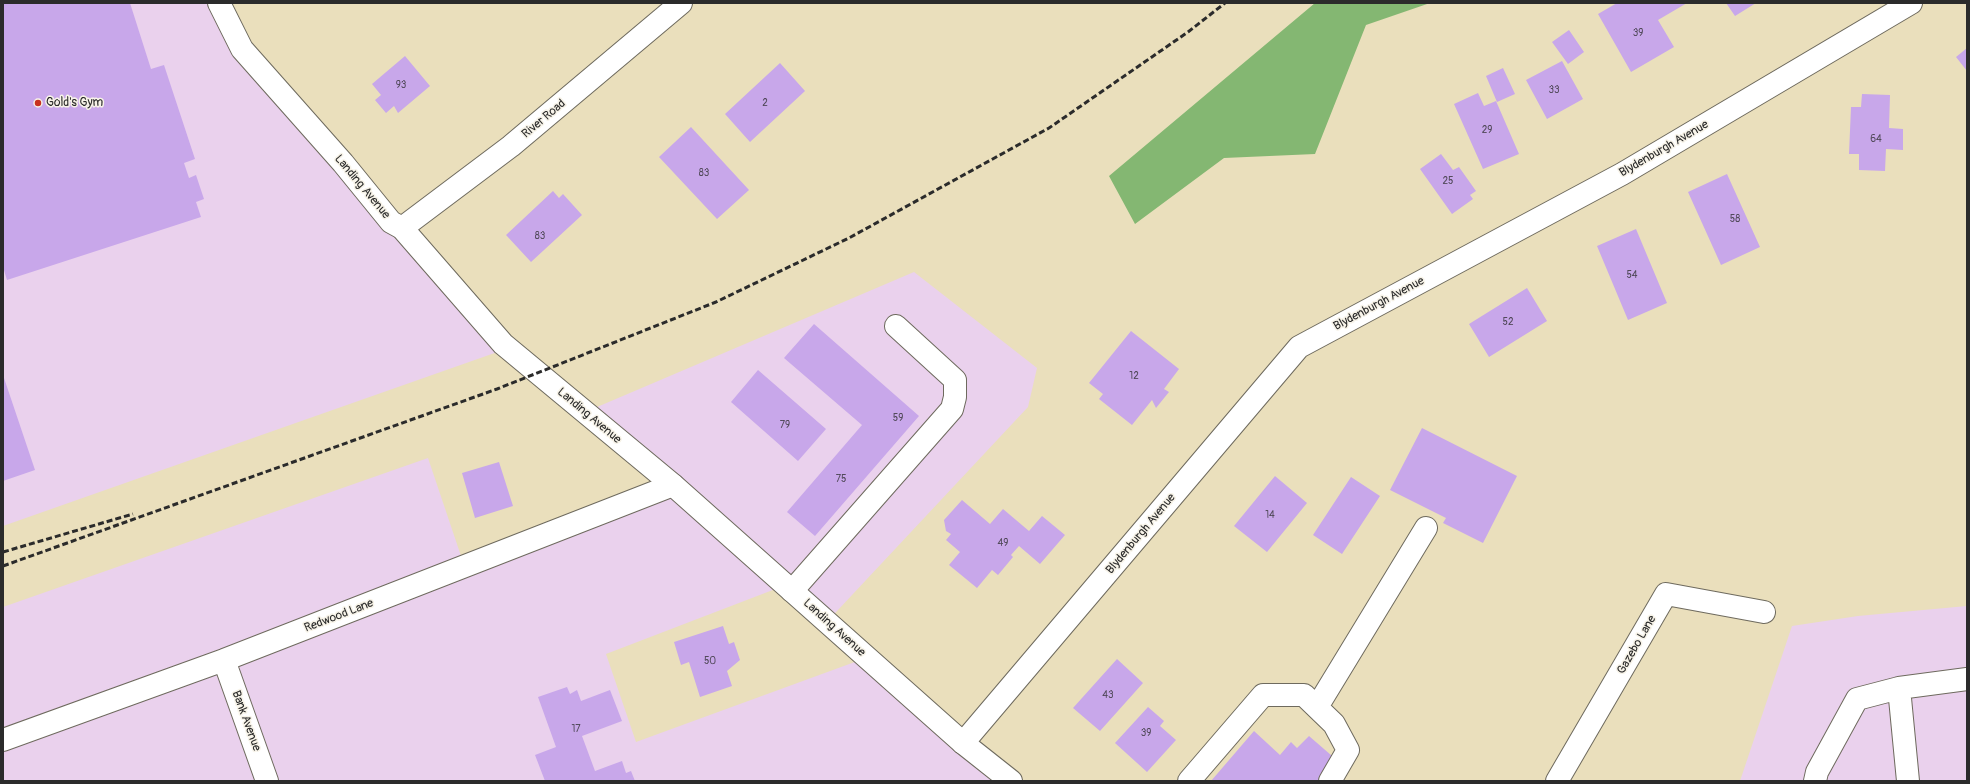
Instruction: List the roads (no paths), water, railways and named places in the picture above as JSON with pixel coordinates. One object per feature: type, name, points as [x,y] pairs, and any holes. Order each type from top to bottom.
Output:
[{"type":"street","name":"Landing Avenue","points":[[219,3],[242,49],[343,163],[391,222],[402,228],[504,344],[673,485],[963,744],[1011,781]]},
{"type":"street","name":"River Road","points":[[402,228],[511,146],[681,3]]},
{"type":"street","name":"Blydenburgh Avenue","points":[[963,744],[1299,347],[1622,174],[1911,3]]},
{"type":"street","points":[[792,591],[952,409],[955,396],[955,380],[896,326]]},
{"type":"street","name":"Redwood Lane","points":[[3,740],[224,660],[673,485]]},
{"type":"street","points":[[1317,707],[1426,528]]},
{"type":"street","name":"Gazebo Lane","points":[[1557,781],[1666,594],[1764,612]]},
{"type":"street","name":"Bank Avenue","points":[[224,660],[267,781]]},
{"type":"street","points":[[1815,781],[1818,772],[1857,699],[1899,688],[1967,679]]},
{"type":"street","points":[[1899,688],[1908,781]]},
{"type":"street","points":[[1189,781],[1263,695],[1304,695],[1334,724],[1348,750],[1330,781]]},
{"type":"railway","points":[[3,566],[497,389],[716,302],[849,238],[1049,128],[1188,32],[1225,3]]},
{"type":"railway","points":[[3,552],[133,514]]},
{"type":"place","name":"Gold's Gym","points":[[38,103]]}]
